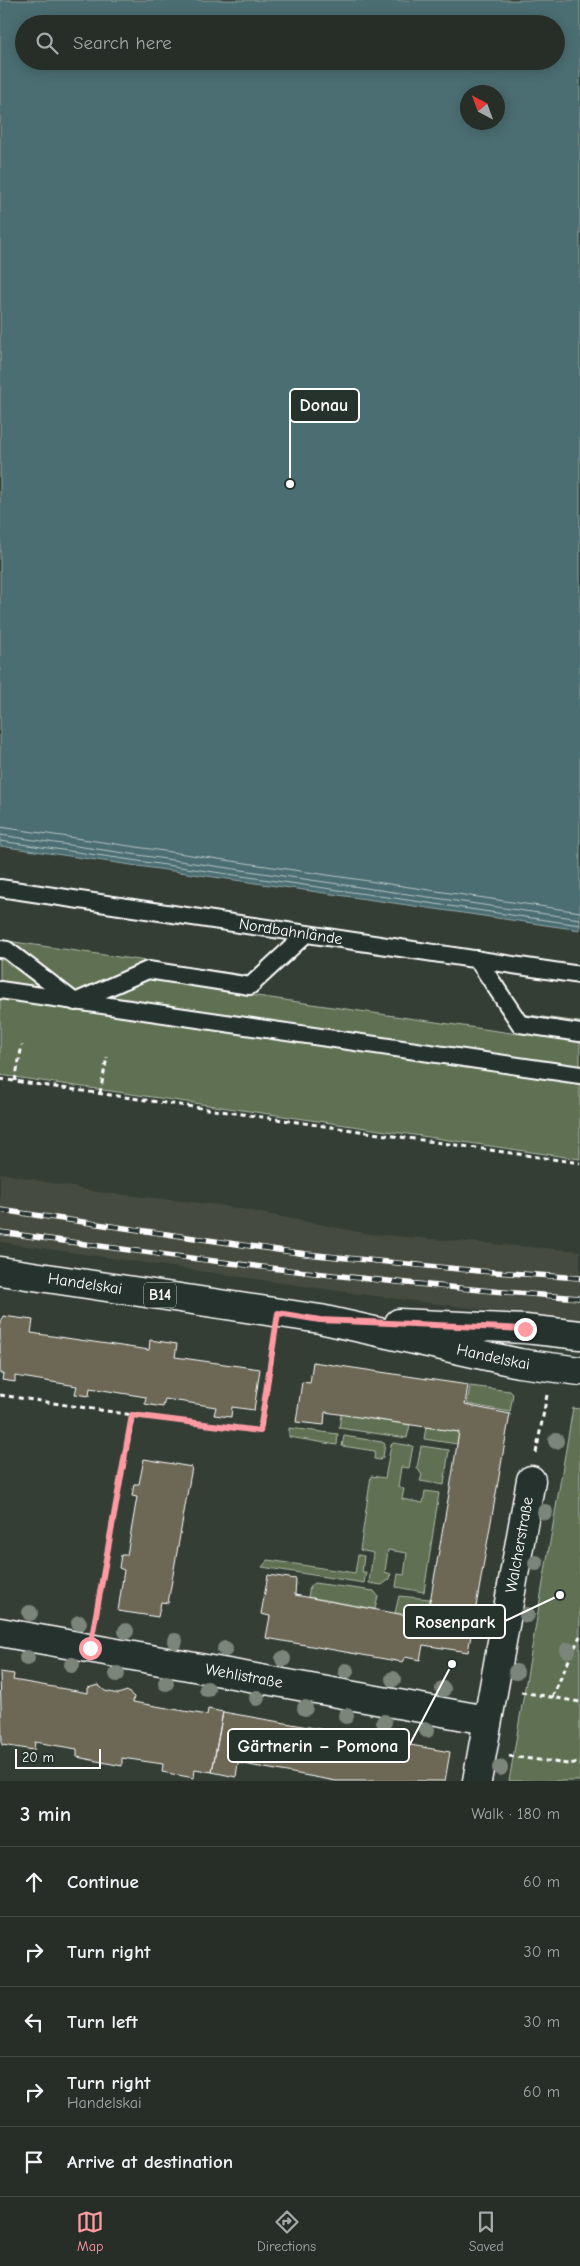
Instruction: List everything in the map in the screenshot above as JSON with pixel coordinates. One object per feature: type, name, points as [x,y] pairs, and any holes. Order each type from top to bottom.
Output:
[{"type":"main road","name":"Handelskai","points":[[0,1271],[320,1320],[519,1363],[580,1371]]},
{"type":"main road","name":"Handelskai","points":[[320,1320],[525,1329],[580,1335]]},
{"type":"main road","name":"Walcherstraße","points":[[477,1781],[531,1480]]},
{"type":"main road","name":"Wehlistraße","points":[[0,1632],[488,1720]]},
{"type":"lane","name":"Nordbahnlände","points":[[0,888],[580,974]]},
{"type":"lane","points":[[75,1002],[148,970],[250,986],[306,934]]},
{"type":"lane","points":[[0,949],[7,950],[75,1002]]},
{"type":"lane","points":[[477,959],[520,1024],[580,1033]]},
{"type":"lane","points":[[0,990],[580,1075]]},
{"type":"path","points":[[15,1081],[22,1045]]},
{"type":"path","points":[[100,1093],[107,1057]]},
{"type":"path","points":[[0,1079],[580,1163]]},
{"type":"path","points":[[0,1396],[260,1431],[278,1313]]},
{"type":"path","name":"Walcherstraße","points":[[531,1480],[552,1367]]},
{"type":"path","points":[[90,1648],[132,1415]]},
{"type":"path","points":[[552,1698],[580,1636]]},
{"type":"path","points":[[493,1687],[580,1702]]},
{"type":"path","points":[[482,1752],[568,1764],[580,1762]]},
{"type":"shaded area","points":[[0,1173],[98,1192],[219,1205],[370,1234],[580,1251],[580,1319],[528,1315],[366,1295],[0,1242]]},
{"type":"green space","points":[[0,940],[251,976],[250,995],[518,1034],[521,1014],[580,1022],[580,1159],[0,1075]]},
{"type":"green space","points":[[470,1386],[510,1391],[513,1394],[510,1412],[467,1404]]},
{"type":"green space","points":[[573,1408],[580,1409],[580,1781],[509,1781]]},
{"type":"green space","points":[[341,1414],[410,1425],[407,1438],[339,1428]]},
{"type":"green space","points":[[426,1427],[459,1432],[457,1444],[424,1439]]},
{"type":"green space","points":[[289,1428],[338,1434],[337,1445],[289,1437]]},
{"type":"green space","points":[[344,1436],[382,1442],[385,1444],[383,1457],[380,1460],[374,1459],[375,1451],[342,1446]]},
{"type":"green space","points":[[393,1443],[413,1446],[409,1468],[401,1467],[398,1487],[404,1489],[402,1499],[423,1503],[425,1491],[439,1493],[424,1592],[396,1587],[398,1574],[404,1575],[407,1553],[388,1550],[385,1572],[391,1574],[390,1579],[382,1585],[369,1583],[373,1553],[360,1550],[371,1476],[385,1478],[391,1445]]},
{"type":"green space","points":[[421,1446],[449,1450],[444,1485],[420,1481],[422,1475],[417,1468]]},
{"type":"green space","points":[[358,1555],[364,1556],[362,1572],[366,1572],[364,1583],[262,1567],[268,1560],[355,1573]]},
{"type":"green space","points":[[314,1583],[374,1591],[378,1596],[375,1609],[308,1597],[310,1586]]},
{"type":"green space","points":[[399,1596],[430,1599],[427,1619],[395,1613]]},
{"type":"water","points":[[0,0],[580,0],[580,930],[0,846]]},
{"type":"building","points":[[3,1316],[33,1320],[31,1333],[149,1350],[150,1340],[177,1344],[175,1357],[260,1369],[254,1410],[232,1407],[231,1417],[214,1415],[216,1407],[165,1399],[163,1407],[145,1404],[146,1397],[90,1388],[89,1396],[75,1394],[77,1386],[15,1376],[15,1382],[2,1380],[3,1374],[0,1374],[0,1327]]},
{"type":"building","points":[[313,1362],[468,1385],[465,1405],[510,1414],[468,1652],[423,1645],[420,1660],[405,1657],[402,1662],[266,1638],[270,1616],[261,1614],[268,1575],[296,1579],[295,1595],[427,1619],[450,1488],[459,1432],[325,1412],[324,1425],[296,1422],[302,1382],[310,1383]]},
{"type":"building","points":[[144,1459],[192,1467],[168,1603],[161,1602],[158,1617],[118,1611],[124,1570],[119,1568],[121,1555],[127,1555],[137,1497],[132,1496],[134,1484],[139,1484]]},
{"type":"building","points":[[0,1672],[14,1674],[13,1680],[88,1693],[88,1688],[98,1685],[105,1691],[118,1694],[127,1691],[134,1697],[133,1702],[207,1715],[208,1709],[223,1712],[212,1772],[195,1769],[194,1778],[162,1772],[163,1764],[122,1758],[122,1766],[77,1757],[77,1749],[35,1742],[34,1750],[2,1745]]},
{"type":"building","points":[[223,1712],[450,1752],[445,1781],[336,1781],[238,1763],[236,1777],[212,1772]]},
{"type":"railway","points":[[0,1210],[306,1254],[479,1271],[580,1278]]},
{"type":"railway","points":[[0,1232],[290,1270],[435,1286],[580,1298]]},
{"type":"place","name":"Donau","points":[[290,484]]},
{"type":"place","name":"Rosenpark","points":[[560,1595]]},
{"type":"place","name":"Gärtnerin – Pomona","points":[[452,1664]]},
{"type":"route","points":[[90,1648],[132,1415],[260,1431],[278,1313],[320,1320],[525,1329]]}]
